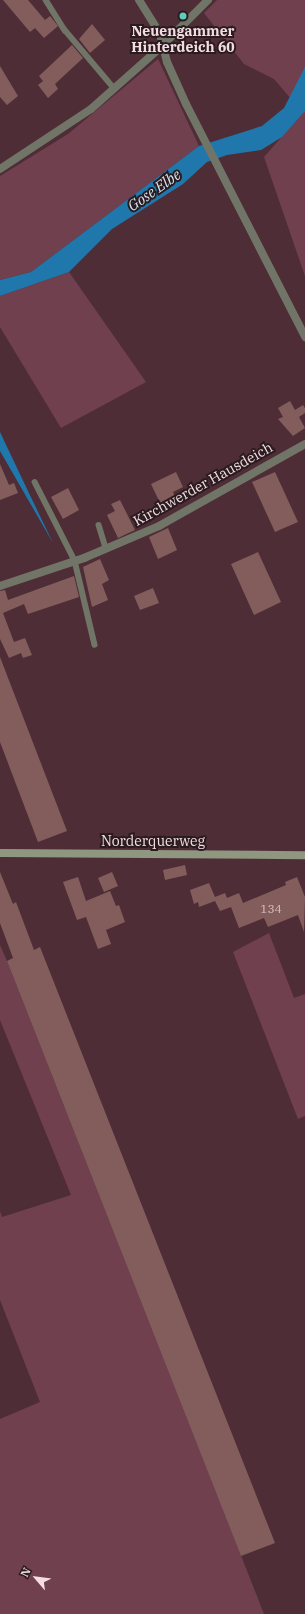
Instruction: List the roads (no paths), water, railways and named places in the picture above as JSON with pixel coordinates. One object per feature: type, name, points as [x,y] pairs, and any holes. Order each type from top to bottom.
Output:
[{"type":"street","points":[[139,0],[160,34],[162,46],[203,137],[305,337]]},
{"type":"street","points":[[0,169],[90,109],[162,46],[208,0]]},
{"type":"street","name":"Kirchwerder Hausdeich","points":[[0,586],[75,561],[159,526],[305,444]]},
{"type":"street","name":"Norderquerweg","points":[[0,853],[305,855]]},
{"type":"lane","points":[[46,0],[65,30],[114,88]]},
{"type":"lane","points":[[34,482],[75,561],[95,645]]},
{"type":"lane","points":[[100,525],[106,548]]},
{"type":"water","name":"Gose Elbe","points":[[305,67],[305,111],[282,137],[261,150],[227,155],[207,162],[183,184],[112,229],[69,272],[0,296],[0,280],[31,272],[199,146],[262,126],[284,108]]},
{"type":"water","points":[[0,432],[27,489],[53,543],[0,451]]},
{"type":"place","name":"Neuengammer Hinterdeich 60","points":[[183,16]]}]
